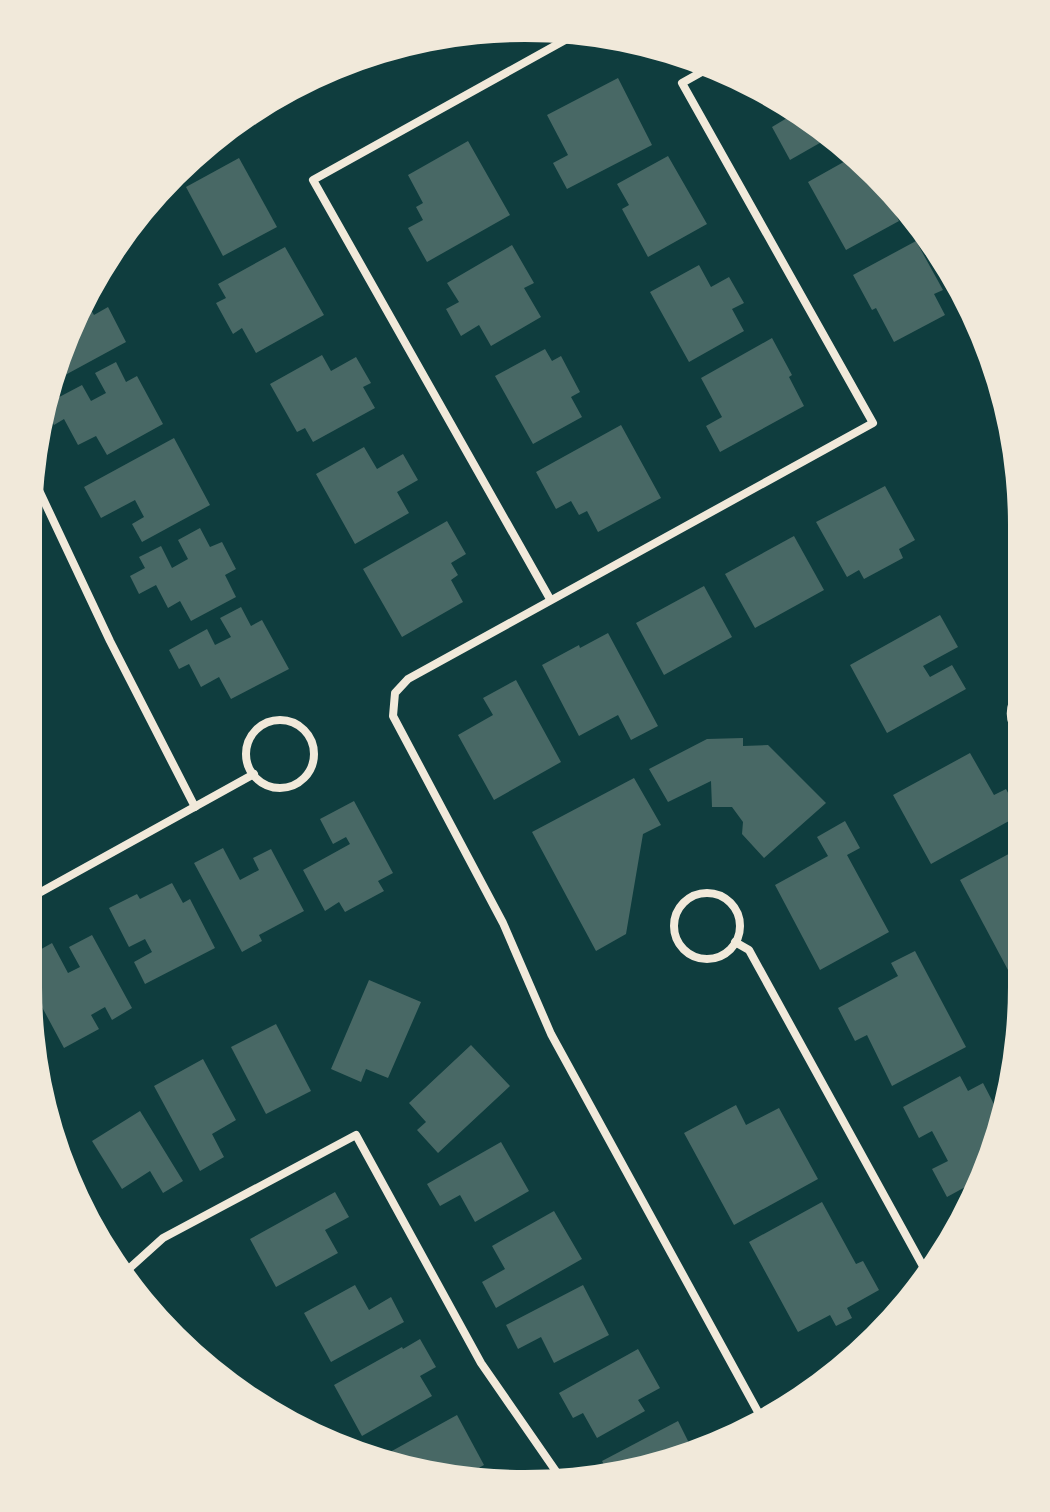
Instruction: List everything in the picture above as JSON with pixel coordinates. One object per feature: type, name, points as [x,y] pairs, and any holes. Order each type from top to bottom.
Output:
[{"type":"street","points":[[550,599],[313,180],[559,43]]},
{"type":"street","points":[[697,74],[682,83],[873,423],[408,679],[395,693],[393,716],[503,923],[551,1034],[757,1410]]},
{"type":"street","points":[[43,498],[110,641],[195,807]]},
{"type":"street","points":[[278,719],[299,726],[307,734],[314,754],[307,775],[299,782],[277,787],[267,785],[254,774],[246,759],[250,737],[257,728],[278,719]]},
{"type":"street","points":[[42,891],[254,774]]},
{"type":"street","points":[[706,892],[717,894],[726,898],[739,917],[740,928],[735,942],[721,956],[710,959],[688,954],[675,937],[674,916],[686,899],[706,892]]},
{"type":"street","points":[[735,942],[749,950],[921,1263]]},
{"type":"street","points":[[131,1267],[163,1238],[356,1135],[481,1363],[554,1469]]},
{"type":"building","points":[[618,78],[652,145],[567,189],[553,163],[568,155],[547,115]]},
{"type":"building","points":[[786,119],[820,143],[790,160],[772,127]]},
{"type":"building","points":[[468,141],[510,215],[427,262],[408,228],[423,220],[416,207],[423,203],[408,175]]},
{"type":"building","points":[[668,156],[707,224],[648,257],[622,209],[629,205],[617,184]]},
{"type":"building","points":[[239,158],[277,227],[223,256],[186,187]]},
{"type":"building","points":[[843,162],[867,183],[899,221],[846,250],[808,182]]},
{"type":"building","points":[[916,241],[943,290],[934,294],[945,315],[894,342],[853,275]]},
{"type":"building","points":[[512,245],[534,283],[524,288],[541,317],[491,346],[479,325],[461,336],[446,309],[459,302],[447,283]]},
{"type":"building","points":[[285,247],[324,315],[256,353],[242,328],[233,334],[216,303],[226,298],[218,284]]},
{"type":"building","points":[[699,265],[711,287],[729,277],[744,303],[732,309],[744,331],[689,362],[650,292]]},
{"type":"building","points":[[108,307],[126,342],[67,374],[92,311],[94,315]]},
{"type":"building","points":[[772,338],[804,406],[720,452],[706,426],[722,417],[701,378]]},
{"type":"building","points":[[545,349],[552,361],[561,356],[580,392],[571,397],[582,417],[533,444],[495,376]]},
{"type":"building","points":[[322,355],[331,371],[356,357],[371,383],[363,387],[375,408],[313,442],[305,428],[297,432],[270,384]]},
{"type":"building","points":[[116,362],[126,382],[137,376],[163,424],[107,455],[96,436],[78,445],[64,419],[53,423],[58,400],[82,385],[91,401],[106,393],[95,373]]},
{"type":"building","points":[[621,425],[661,498],[598,532],[587,511],[579,515],[571,501],[556,509],[536,472]]},
{"type":"building","points":[[174,438],[210,505],[142,542],[132,524],[144,517],[135,500],[101,518],[84,487]]},
{"type":"building","points":[[364,447],[377,469],[403,454],[418,480],[397,492],[409,513],[355,544],[316,474]]},
{"type":"building","points":[[885,486],[915,540],[899,549],[903,558],[864,579],[859,570],[847,577],[816,522]]},
{"type":"building","points":[[447,521],[466,554],[451,563],[458,575],[451,580],[463,602],[402,637],[363,569]]},
{"type":"building","points":[[200,528],[210,547],[222,542],[236,569],[225,575],[236,597],[191,621],[180,601],[168,608],[156,585],[139,594],[130,576],[145,568],[139,557],[161,546],[172,568],[188,559],[178,540]]},
{"type":"building","points":[[794,536],[824,590],[755,628],[725,574]]},
{"type":"building","points":[[704,586],[732,637],[664,675],[636,623]]},
{"type":"building","points":[[241,607],[251,626],[262,620],[289,669],[231,699],[219,677],[201,687],[189,664],[179,669],[169,650],[207,629],[215,645],[231,637],[220,618]]},
{"type":"building","points":[[940,615],[958,647],[923,666],[930,677],[952,665],[966,689],[887,733],[850,665]]},
{"type":"building","points":[[608,633],[658,726],[631,740],[618,715],[579,736],[542,665]]},
{"type":"building","points":[[516,680],[561,762],[494,800],[458,735],[493,715],[483,698]]},
{"type":"building","points":[[743,738],[743,746],[768,745],[826,803],[764,858],[742,834],[743,822],[732,807],[712,807],[711,781],[668,802],[649,769],[707,739]]},
{"type":"building","points":[[970,753],[994,795],[1006,789],[1008,822],[931,864],[893,795]]},
{"type":"building","points":[[634,778],[661,825],[643,834],[626,934],[596,951],[532,832]]},
{"type":"building","points":[[354,801],[393,873],[378,881],[384,891],[345,912],[339,902],[325,911],[303,870],[350,844],[346,837],[333,844],[320,819]]},
{"type":"building","points":[[845,821],[860,848],[847,855],[889,932],[820,970],[775,885],[828,856],[817,837]]},
{"type":"building","points":[[223,848],[240,880],[259,870],[253,858],[271,849],[304,911],[259,935],[262,941],[242,952],[194,863]]},
{"type":"building","points":[[1008,854],[1008,970],[960,880]]},
{"type":"building","points":[[172,883],[183,903],[190,899],[215,948],[145,984],[134,962],[152,952],[145,939],[129,947],[109,908],[137,894],[140,899]]},
{"type":"building","points":[[92,935],[132,1008],[112,1020],[105,1007],[91,1015],[99,1029],[64,1048],[43,1008],[42,949],[52,943],[68,973],[80,967],[69,947]]},
{"type":"building","points":[[915,951],[966,1047],[892,1086],[867,1035],[855,1041],[838,1008],[898,976],[891,963]]},
{"type":"building","points":[[369,980],[421,1002],[388,1078],[366,1069],[361,1082],[331,1069]]},
{"type":"building","points":[[276,1024],[311,1091],[266,1114],[231,1047]]},
{"type":"building","points":[[471,1045],[510,1086],[438,1153],[417,1130],[426,1122],[409,1103]]},
{"type":"building","points":[[203,1059],[236,1120],[212,1134],[224,1157],[200,1171],[154,1086]]},
{"type":"building","points":[[960,1076],[968,1091],[983,1083],[994,1104],[964,1188],[947,1197],[932,1169],[948,1161],[932,1131],[919,1138],[903,1107]]},
{"type":"building","points":[[736,1105],[746,1125],[779,1108],[818,1179],[734,1225],[684,1133]]},
{"type":"building","points":[[140,1111],[183,1181],[163,1193],[150,1171],[122,1189],[92,1141]]},
{"type":"building","points":[[501,1142],[529,1191],[475,1222],[460,1195],[440,1206],[427,1184]]},
{"type":"building","points":[[335,1192],[349,1217],[325,1230],[338,1253],[276,1287],[250,1239]]},
{"type":"building","points":[[822,1202],[856,1264],[863,1261],[879,1290],[847,1308],[852,1318],[836,1326],[830,1315],[798,1332],[749,1242]]},
{"type":"building","points":[[554,1211],[582,1259],[496,1308],[482,1282],[505,1269],[492,1246]]},
{"type":"building","points":[[355,1285],[369,1310],[391,1297],[404,1322],[331,1362],[304,1313]]},
{"type":"building","points":[[583,1285],[609,1335],[554,1363],[541,1337],[518,1349],[506,1325]]},
{"type":"building","points":[[420,1339],[436,1367],[420,1376],[432,1396],[362,1436],[334,1385]]},
{"type":"building","points":[[638,1349],[660,1388],[638,1400],[645,1411],[597,1438],[583,1413],[573,1418],[559,1393]]},
{"type":"building","points":[[457,1415],[484,1465],[479,1468],[462,1466],[392,1451]]},
{"type":"building","points":[[678,1421],[688,1441],[650,1454],[603,1464],[602,1461]]}]
